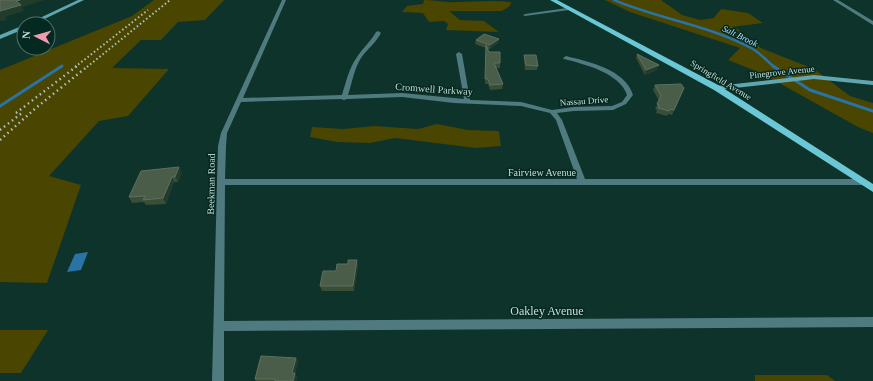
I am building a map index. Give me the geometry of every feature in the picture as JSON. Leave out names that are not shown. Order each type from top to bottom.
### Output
[{"type":"main road","name":"Springfield Avenue","points":[[553,0],[567,9],[716,88],[873,189]]},
{"type":"street","points":[[47,16],[82,0]]},
{"type":"street","name":"Beekman Road","points":[[218,381],[221,182],[224,133],[284,0]]},
{"type":"street","points":[[836,0],[873,24]]},
{"type":"street","points":[[525,15],[567,9]]},
{"type":"street","points":[[0,36],[16,30]]},
{"type":"street","points":[[344,98],[358,60],[362,53],[376,39],[378,33]]},
{"type":"street","points":[[459,54],[467,102]]},
{"type":"street","name":"Nassau Drive","points":[[552,112],[574,109],[613,108],[624,103],[630,95],[628,87],[618,78],[584,62],[566,58]]},
{"type":"street","name":"Pinegrove Avenue","points":[[716,88],[814,77],[873,83]]},
{"type":"street","name":"Cromwell Parkway","points":[[238,100],[344,98],[402,95],[467,102],[521,104],[552,112]]},
{"type":"street","points":[[552,112],[559,120],[564,131],[582,182]]},
{"type":"street","name":"Fairview Avenue","points":[[221,182],[863,182]]},
{"type":"street","name":"Oakley Avenue","points":[[220,326],[873,322]]},
{"type":"shaded area","points":[[154,0],[224,0],[205,20],[178,22],[161,40],[141,40],[112,68],[169,69],[128,116],[99,121],[49,176],[81,185],[47,283],[0,282],[0,70],[34,56],[56,56],[56,47],[132,16]]},
{"type":"shaded area","points":[[424,0],[451,2],[511,2],[510,6],[502,11],[449,11],[460,20],[484,21],[499,32],[446,30],[448,24],[444,21],[429,22],[423,13],[402,12],[407,6],[423,4]]},
{"type":"shaded area","points":[[605,0],[661,0],[682,15],[700,20],[714,18],[721,9],[748,13],[763,23],[732,27],[739,30],[761,48],[814,69],[850,96],[873,103],[873,133],[858,127],[763,74],[728,60],[740,48],[630,12]]},
{"type":"shaded area","points":[[437,124],[468,130],[499,131],[501,146],[476,148],[395,138],[370,143],[337,142],[310,137],[312,127],[343,129],[374,126],[418,129]]},
{"type":"shaded area","points":[[0,330],[48,330],[21,373],[0,373]]},
{"type":"shaded area","points":[[755,375],[827,375],[835,381],[755,381]]},
{"type":"water","points":[[88,252],[81,270],[67,272],[75,254]]},
{"type":"building","points":[[0,0],[20,0],[16,1],[21,5],[0,11]]},
{"type":"building","points":[[484,34],[499,39],[490,45],[476,40]]},
{"type":"building","points":[[486,45],[489,52],[500,52],[500,63],[494,63],[503,84],[490,85],[488,79],[485,79]]},
{"type":"building","points":[[637,54],[659,65],[646,70]]},
{"type":"building","points":[[524,55],[536,55],[538,66],[526,65]]},
{"type":"building","points":[[681,84],[684,88],[674,110],[670,109],[669,111],[658,108],[659,105],[657,104],[661,96],[655,85]]},
{"type":"building","points":[[179,167],[175,177],[172,177],[163,198],[143,200],[145,196],[129,197],[141,171]]},
{"type":"building","points":[[348,260],[357,260],[353,286],[320,286],[323,271],[336,271],[337,264],[348,264]]},
{"type":"building","points":[[261,356],[296,358],[292,373],[295,373],[293,381],[255,379]]},
{"type":"waterway","name":"Salt Brook","points":[[614,0],[631,7],[702,28],[736,41],[756,51],[774,67]]},
{"type":"waterway","points":[[0,106],[62,66]]},
{"type":"waterway","name":"Salt Brook","points":[[773,66],[810,90],[873,111]]},
{"type":"railway","points":[[87,67],[170,0]]},
{"type":"railway","points":[[75,67],[148,10]]},
{"type":"railway","points":[[16,113],[77,66]]},
{"type":"railway","points":[[0,140],[37,107],[88,66]]},
{"type":"railway","points":[[0,130],[22,113]]}]
